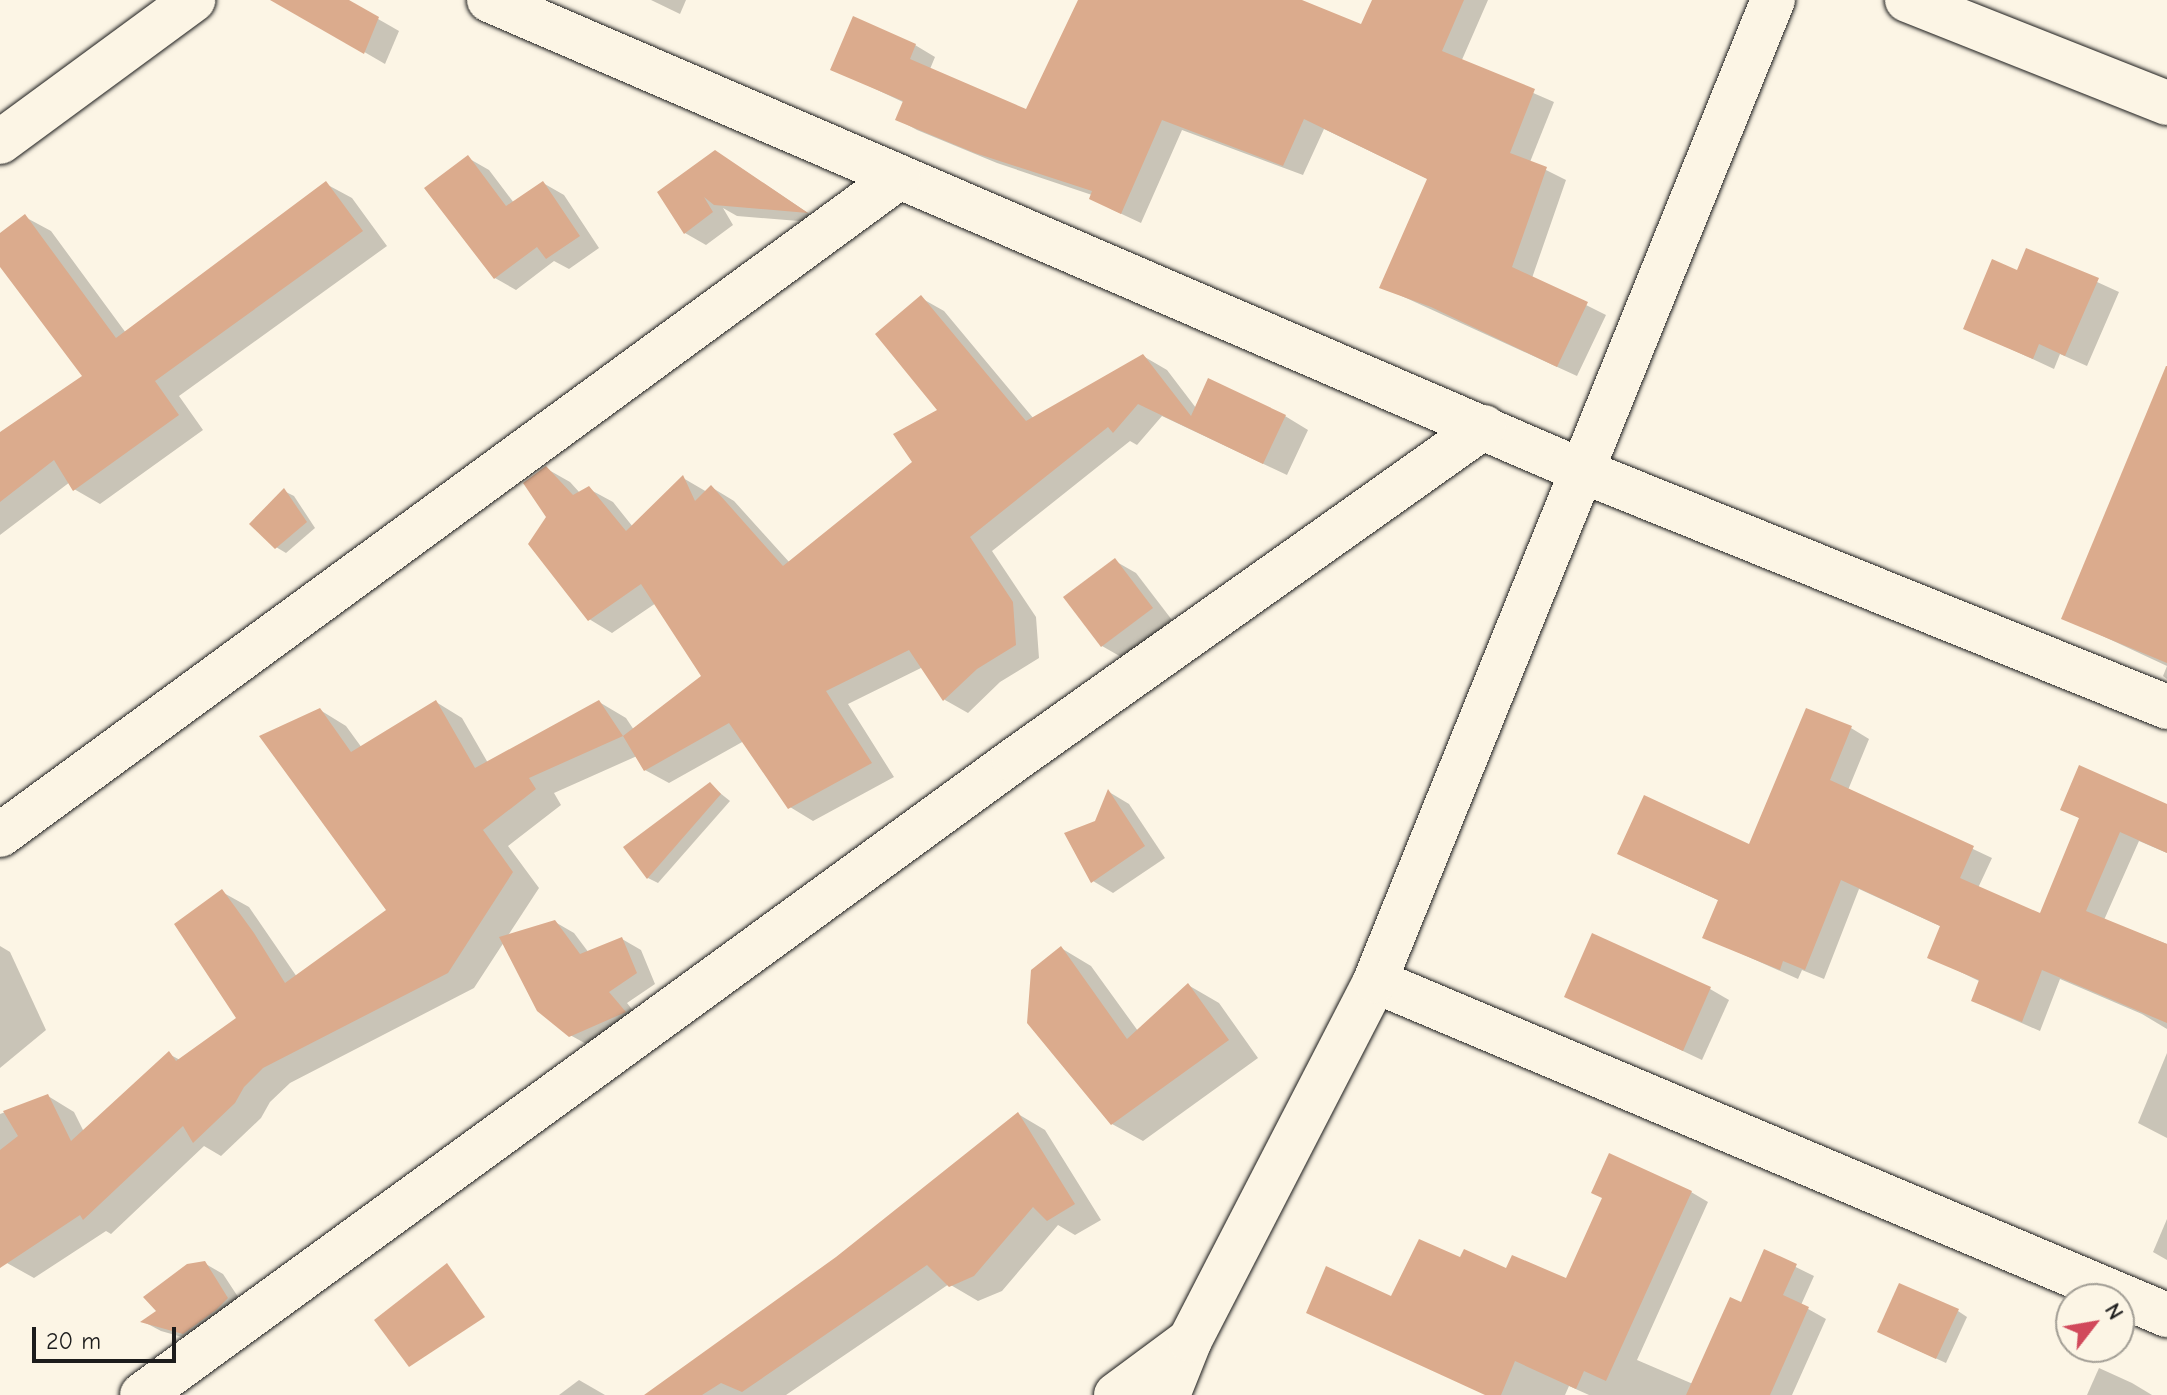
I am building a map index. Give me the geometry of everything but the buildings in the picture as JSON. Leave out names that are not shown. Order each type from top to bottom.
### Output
[{"type":"street","points":[[0,142],[193,0]]},
{"type":"street","points":[[489,0],[1582,471],[2167,707]]},
{"type":"street","points":[[1168,1395],[1190,1340],[1375,981],[1773,0]]},
{"type":"street","points":[[1907,0],[2167,103]]},
{"type":"street","points":[[0,835],[898,178]]},
{"type":"street","points":[[142,1395],[810,913],[1014,760],[1484,427]]},
{"type":"street","points":[[1375,981],[2167,1315]]},
{"type":"street","points":[[1116,1395],[1190,1340]]}]
